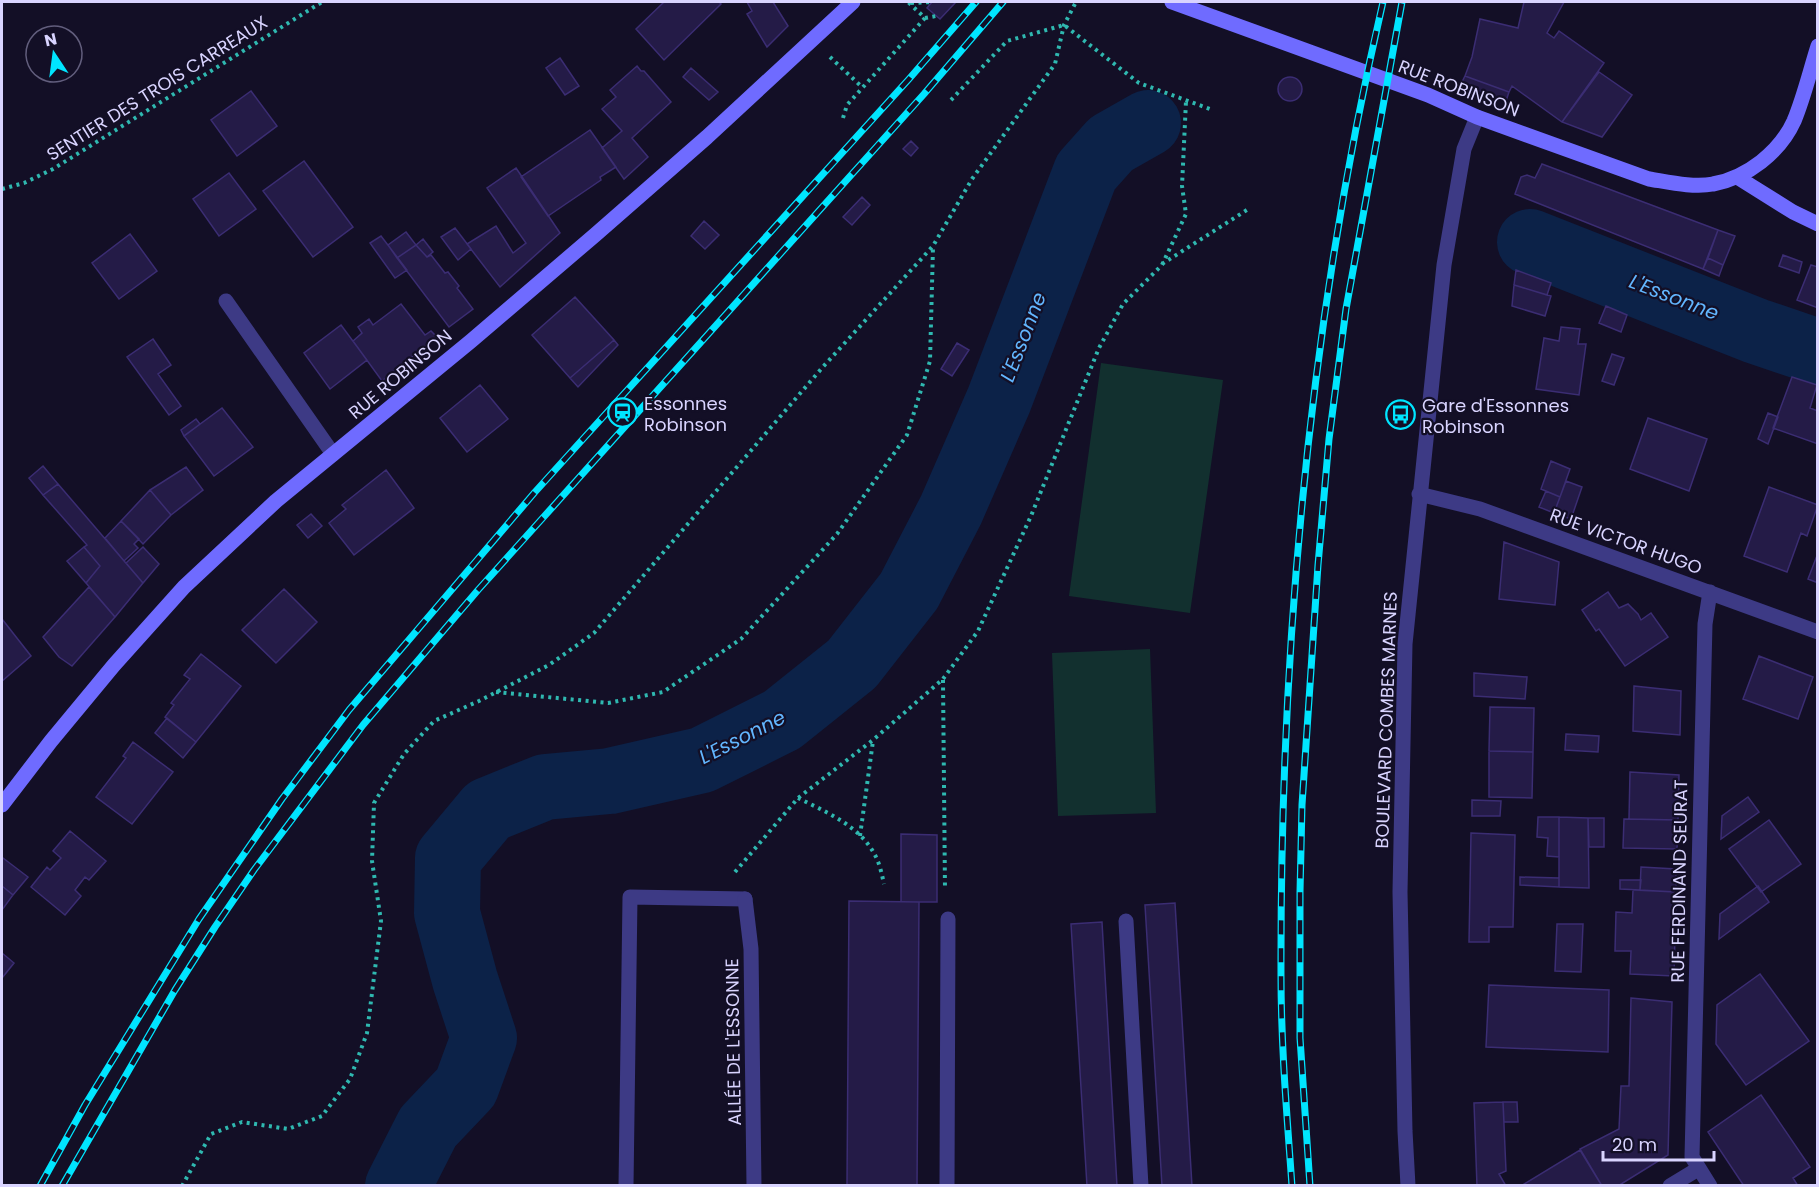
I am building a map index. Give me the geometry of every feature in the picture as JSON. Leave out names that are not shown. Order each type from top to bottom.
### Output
[{"type":"street","name":"RUE ROBINSON","points":[[2,805],[51,741],[184,587],[276,501],[595,236],[707,137],[853,2]]},
{"type":"street","name":"RUE ROBINSON","points":[[1172,2],[1428,95],[1477,117],[1649,179],[1678,183],[1712,184],[1737,177],[1757,165],[1776,147],[1793,123],[1817,47]]},
{"type":"street","name":"BOULEVARD COMBES MARNES","points":[[1408,1185],[1400,870],[1405,644],[1443,265],[1464,149],[1477,117]]},
{"type":"street","points":[[1737,177],[1793,212],[1818,224]]},
{"type":"street","points":[[226,301],[333,454]]},
{"type":"street","name":"RUE VICTOR HUGO","points":[[1419,494],[1480,509],[1818,632]]},
{"type":"street","name":"RUE FERDINAND SEURAT","points":[[1698,1169],[1692,1157],[1705,624],[1710,592]]},
{"type":"street","points":[[626,1185],[630,897],[714,898]]},
{"type":"street","name":"ALLÉE DE L'ESSONNE","points":[[714,898],[745,899],[751,949],[754,1185]]},
{"type":"street","points":[[947,1185],[948,919]]},
{"type":"street","points":[[1126,921],[1141,1185]]},
{"type":"street","points":[[1670,1185],[1698,1169],[1710,1185]]},
{"type":"path","name":"SENTIER DES TROIS CARREAUX","points":[[2,189],[24,183],[53,168],[322,2]]},
{"type":"path","points":[[909,2],[932,2]]},
{"type":"path","points":[[909,2],[926,18]]},
{"type":"path","points":[[182,1185],[212,1134],[242,1122],[288,1129],[322,1116],[350,1080],[367,1033],[381,921],[372,861],[374,803],[404,754],[434,721],[549,665],[594,633],[822,368],[933,246],[972,180],[1055,64],[1064,25],[1076,2]]},
{"type":"path","points":[[843,118],[847,105],[862,87],[926,18],[936,16]]},
{"type":"path","points":[[951,100],[1007,41],[1064,25]]},
{"type":"path","points":[[1064,25],[1139,84],[1210,110]]},
{"type":"path","points":[[812,39],[862,87]]},
{"type":"path","points":[[1162,265],[1186,214],[1182,186],[1186,101]]},
{"type":"path","points":[[714,898],[798,798],[873,741],[944,679],[978,631],[1030,516],[1099,348],[1123,304],[1162,265],[1250,208]]},
{"type":"path","points":[[496,692],[608,703],[663,692],[741,639],[837,534],[907,435],[930,361],[933,246]]},
{"type":"path","points":[[944,679],[945,890]]},
{"type":"path","points":[[860,836],[873,741]]},
{"type":"path","points":[[798,798],[839,819],[860,836],[876,856],[884,884]]},
{"type":"green space","points":[[1101,363],[1223,380],[1190,613],[1069,596]]},
{"type":"green space","points":[[1150,649],[1156,813],[1058,816],[1052,653]]},
{"type":"building","points":[[664,2],[719,2],[721,4],[664,60],[636,29]]},
{"type":"building","points":[[747,2],[773,2],[788,26],[767,47],[747,14],[752,11]]},
{"type":"building","points":[[932,2],[956,2],[940,19],[927,8]]},
{"type":"building","points":[[1524,2],[1564,2],[1547,33],[1554,38],[1559,31],[1604,63],[1562,122],[1512,86],[1509,92],[1465,76],[1472,57],[1480,19],[1518,28]]},
{"type":"building","points":[[560,58],[579,86],[565,95],[546,68]]},
{"type":"building","points":[[637,66],[671,102],[632,138],[648,157],[624,179],[602,148],[622,131],[602,109],[616,97],[610,90]]},
{"type":"building","points":[[691,68],[718,92],[709,100],[683,77]]},
{"type":"building","points":[[1599,72],[1632,95],[1602,137],[1562,122]]},
{"type":"building","points":[[1465,76],[1509,92],[1506,101],[1461,84]]},
{"type":"building","points":[[1290,77],[1298,81],[1302,89],[1298,97],[1290,101],[1282,97],[1278,89],[1282,81]]},
{"type":"building","points":[[251,91],[277,126],[237,156],[211,120]]},
{"type":"building","points":[[590,130],[616,167],[548,216],[521,177]]},
{"type":"building","points":[[911,141],[918,148],[911,156],[903,149]]},
{"type":"building","points":[[304,161],[353,227],[313,257],[263,191]]},
{"type":"building","points":[[1542,164],[1718,230],[1703,269],[1515,194],[1521,177],[1527,175],[1535,178]]},
{"type":"building","points":[[516,168],[560,233],[500,287],[467,244],[496,226],[513,253],[526,243],[487,188]]},
{"type":"building","points":[[229,173],[256,209],[219,236],[193,199]]},
{"type":"building","points":[[862,197],[870,205],[852,225],[843,217]]},
{"type":"building","points":[[704,221],[719,235],[705,249],[691,236]]},
{"type":"building","points":[[455,228],[471,249],[458,260],[441,237]]},
{"type":"building","points":[[1718,230],[1735,236],[1723,265],[1708,258]]},
{"type":"building","points":[[406,232],[416,245],[397,258],[388,245]]},
{"type":"building","points":[[130,234],[157,271],[119,299],[92,263]]},
{"type":"building","points":[[381,236],[407,270],[395,278],[370,243]]},
{"type":"building","points":[[423,239],[433,252],[427,257],[416,245]]},
{"type":"building","points":[[416,245],[427,257],[431,255],[445,273],[448,272],[473,309],[449,327],[397,258]]},
{"type":"building","points":[[1783,255],[1802,262],[1799,273],[1779,266]]},
{"type":"building","points":[[1708,258],[1723,265],[1719,276],[1703,269]]},
{"type":"building","points":[[1811,265],[1818,267],[1818,308],[1797,300]]},
{"type":"building","points":[[1516,270],[1551,283],[1547,295],[1514,285]]},
{"type":"building","points":[[1514,285],[1551,296],[1545,316],[1512,306]]},
{"type":"building","points":[[575,297],[614,340],[570,378],[532,335]]},
{"type":"building","points":[[401,304],[425,335],[431,331],[437,337],[382,381],[353,341],[362,333],[358,327],[369,319],[373,325]]},
{"type":"building","points":[[1606,306],[1627,315],[1621,332],[1599,323]]},
{"type":"building","points":[[341,325],[367,360],[330,389],[304,353]]},
{"type":"building","points":[[1561,327],[1580,329],[1578,344],[1586,344],[1579,395],[1536,389],[1544,338],[1559,341]]},
{"type":"building","points":[[153,339],[171,365],[158,374],[181,406],[169,415],[127,357]]},
{"type":"building","points":[[614,340],[618,345],[578,387],[570,378]]},
{"type":"building","points":[[957,343],[969,350],[952,376],[941,369]]},
{"type":"building","points":[[1612,354],[1624,358],[1614,385],[1602,381]]},
{"type":"building","points":[[1792,377],[1817,385],[1810,408],[1818,411],[1818,444],[1773,428]]},
{"type":"building","points":[[480,385],[508,419],[467,452],[440,418]]},
{"type":"building","points":[[222,408],[253,447],[214,476],[184,436]]},
{"type":"building","points":[[1768,413],[1778,417],[1768,444],[1758,439]]},
{"type":"building","points":[[1648,418],[1707,439],[1689,491],[1630,469]]},
{"type":"building","points":[[196,419],[200,424],[184,436],[181,430]]},
{"type":"building","points":[[1551,461],[1570,469],[1560,497],[1541,489]]},
{"type":"building","points":[[43,466],[58,484],[43,495],[29,478]]},
{"type":"building","points":[[186,467],[203,490],[171,515],[150,490]]},
{"type":"building","points":[[386,470],[414,508],[354,555],[329,523],[346,509],[342,505]]},
{"type":"building","points":[[1566,481],[1582,487],[1571,519],[1554,513]]},
{"type":"building","points":[[58,484],[143,583],[115,617],[86,583],[100,566],[84,547],[87,545],[43,495]]},
{"type":"building","points":[[1769,487],[1818,505],[1807,536],[1801,533],[1787,572],[1744,556]]},
{"type":"building","points":[[150,490],[171,515],[143,544],[121,521]]},
{"type":"building","points":[[1546,491],[1560,497],[1554,513],[1539,507]]},
{"type":"building","points":[[311,514],[322,526],[308,538],[297,525]]},
{"type":"building","points":[[121,521],[139,539],[134,544],[138,548],[124,561],[105,538]]},
{"type":"building","points":[[1504,542],[1559,562],[1555,605],[1499,599]]},
{"type":"building","points":[[84,547],[100,566],[86,583],[67,561]]},
{"type":"building","points":[[143,547],[159,564],[143,583],[126,563]]},
{"type":"building","points":[[1818,553],[1818,583],[1808,579]]},
{"type":"building","points":[[89,587],[115,617],[72,666],[59,657],[43,637]]},
{"type":"building","points":[[284,589],[317,622],[276,663],[242,630]]},
{"type":"building","points":[[1608,592],[1619,608],[1628,604],[1641,620],[1651,613],[1668,637],[1625,666],[1599,629],[1596,631],[1582,610]]},
{"type":"building","points":[[2,619],[31,656],[2,681]]},
{"type":"building","points":[[201,654],[241,686],[196,742],[165,717],[174,705],[171,703],[190,679],[184,675]]},
{"type":"building","points":[[1759,656],[1813,677],[1798,719],[1743,699]]},
{"type":"building","points":[[1474,673],[1527,677],[1525,699],[1474,696]]},
{"type":"building","points":[[1634,686],[1681,691],[1680,735],[1633,731]]},
{"type":"building","points":[[1490,707],[1534,708],[1533,752],[1489,751]]},
{"type":"building","points":[[167,718],[196,742],[183,758],[155,733]]},
{"type":"building","points":[[1566,734],[1599,736],[1598,752],[1565,750]]},
{"type":"building","points":[[133,742],[173,772],[132,824],[96,797],[126,758],[123,756]]},
{"type":"building","points":[[1489,751],[1533,752],[1532,798],[1489,797]]},
{"type":"building","points":[[1630,772],[1679,775],[1678,820],[1629,819]]},
{"type":"building","points":[[1748,797],[1759,812],[1721,839],[1722,816]]},
{"type":"building","points":[[1472,800],[1501,801],[1500,816],[1472,816]]},
{"type":"building","points":[[1538,817],[1559,817],[1559,857],[1547,856],[1548,838],[1537,837]]},
{"type":"building","points":[[1559,817],[1588,818],[1589,888],[1559,887]]},
{"type":"building","points":[[1588,818],[1604,818],[1604,847],[1589,847]]},
{"type":"building","points":[[1624,819],[1678,820],[1677,849],[1623,848]]},
{"type":"building","points":[[1769,820],[1801,864],[1761,892],[1729,849]]},
{"type":"building","points":[[70,831],[106,861],[89,880],[85,877],[75,890],[81,896],[65,915],[31,887],[47,867],[50,870],[61,858],[53,851]]},
{"type":"building","points":[[1471,833],[1515,835],[1513,927],[1489,927],[1489,942],[1469,942]]},
{"type":"building","points":[[901,834],[937,835],[937,902],[901,902]]},
{"type":"building","points":[[3,858],[28,877],[13,895],[2,886]]},
{"type":"building","points":[[1641,867],[1676,869],[1676,892],[1640,890]]},
{"type":"building","points":[[1520,877],[1559,878],[1559,887],[1520,885]]},
{"type":"building","points":[[1620,880],[1641,880],[1640,890],[1620,889]]},
{"type":"building","points":[[2,886],[13,895],[2,910]]},
{"type":"building","points":[[1758,886],[1769,902],[1719,939],[1720,914]]},
{"type":"building","points":[[1633,890],[1676,892],[1674,976],[1630,974],[1631,951],[1615,951],[1616,912],[1632,913]]},
{"type":"building","points":[[849,901],[919,902],[917,1186],[847,1186]]},
{"type":"building","points":[[1175,903],[1192,1186],[1162,1186],[1145,905]]},
{"type":"building","points":[[1102,922],[1117,1186],[1087,1186],[1071,924]]},
{"type":"building","points":[[1557,924],[1583,924],[1581,972],[1555,971]]},
{"type":"building","points":[[2,953],[14,963],[2,978]]},
{"type":"building","points":[[1760,974],[1809,1041],[1746,1085],[1716,1044],[1717,1005]]},
{"type":"building","points":[[1489,985],[1609,990],[1608,1052],[1486,1047]]},
{"type":"building","points":[[1631,998],[1672,1002],[1668,1155],[1618,1186],[1602,1186],[1580,1149],[1619,1129],[1621,1086],[1629,1086]]},
{"type":"building","points":[[1761,1095],[1810,1167],[1793,1178],[1798,1186],[1744,1186],[1708,1132]]},
{"type":"building","points":[[1503,1102],[1517,1102],[1518,1122],[1504,1122]]},
{"type":"building","points":[[1503,1102],[1506,1171],[1499,1174],[1506,1186],[1477,1186],[1474,1103]]},
{"type":"building","points":[[1580,1150],[1602,1186],[1521,1186]]},
{"type":"waterway","name":"L'Essonne","points":[[398,1186],[428,1127],[466,1087],[484,1038],[447,913],[448,858],[488,810],[545,787],[610,781],[702,760],[782,720],[852,664],[909,591],[951,510],[999,400],[1086,172],[1111,144],[1148,123]]},
{"type":"waterway","name":"L'Essonne","points":[[1530,242],[1756,331],[1818,352]]},
{"type":"railway","points":[[40,1186],[85,1105],[199,919],[282,799],[349,710],[535,492],[976,2]]},
{"type":"railway","points":[[62,1186],[175,990],[215,927],[254,870],[363,725],[478,590],[924,94],[1003,2]]},
{"type":"railway","points":[[1292,1186],[1283,1055],[1281,976],[1286,731],[1293,608],[1318,364],[1357,122],[1383,2]]},
{"type":"railway","points":[[1310,1186],[1300,1038],[1300,892],[1302,805],[1318,565],[1329,439],[1346,309],[1402,2]]},
{"type":"place","name":"Essonnes Robinson","points":[[623,413]]},
{"type":"place","name":"Gare d'Essonnes Robinson","points":[[1401,415]]}]
